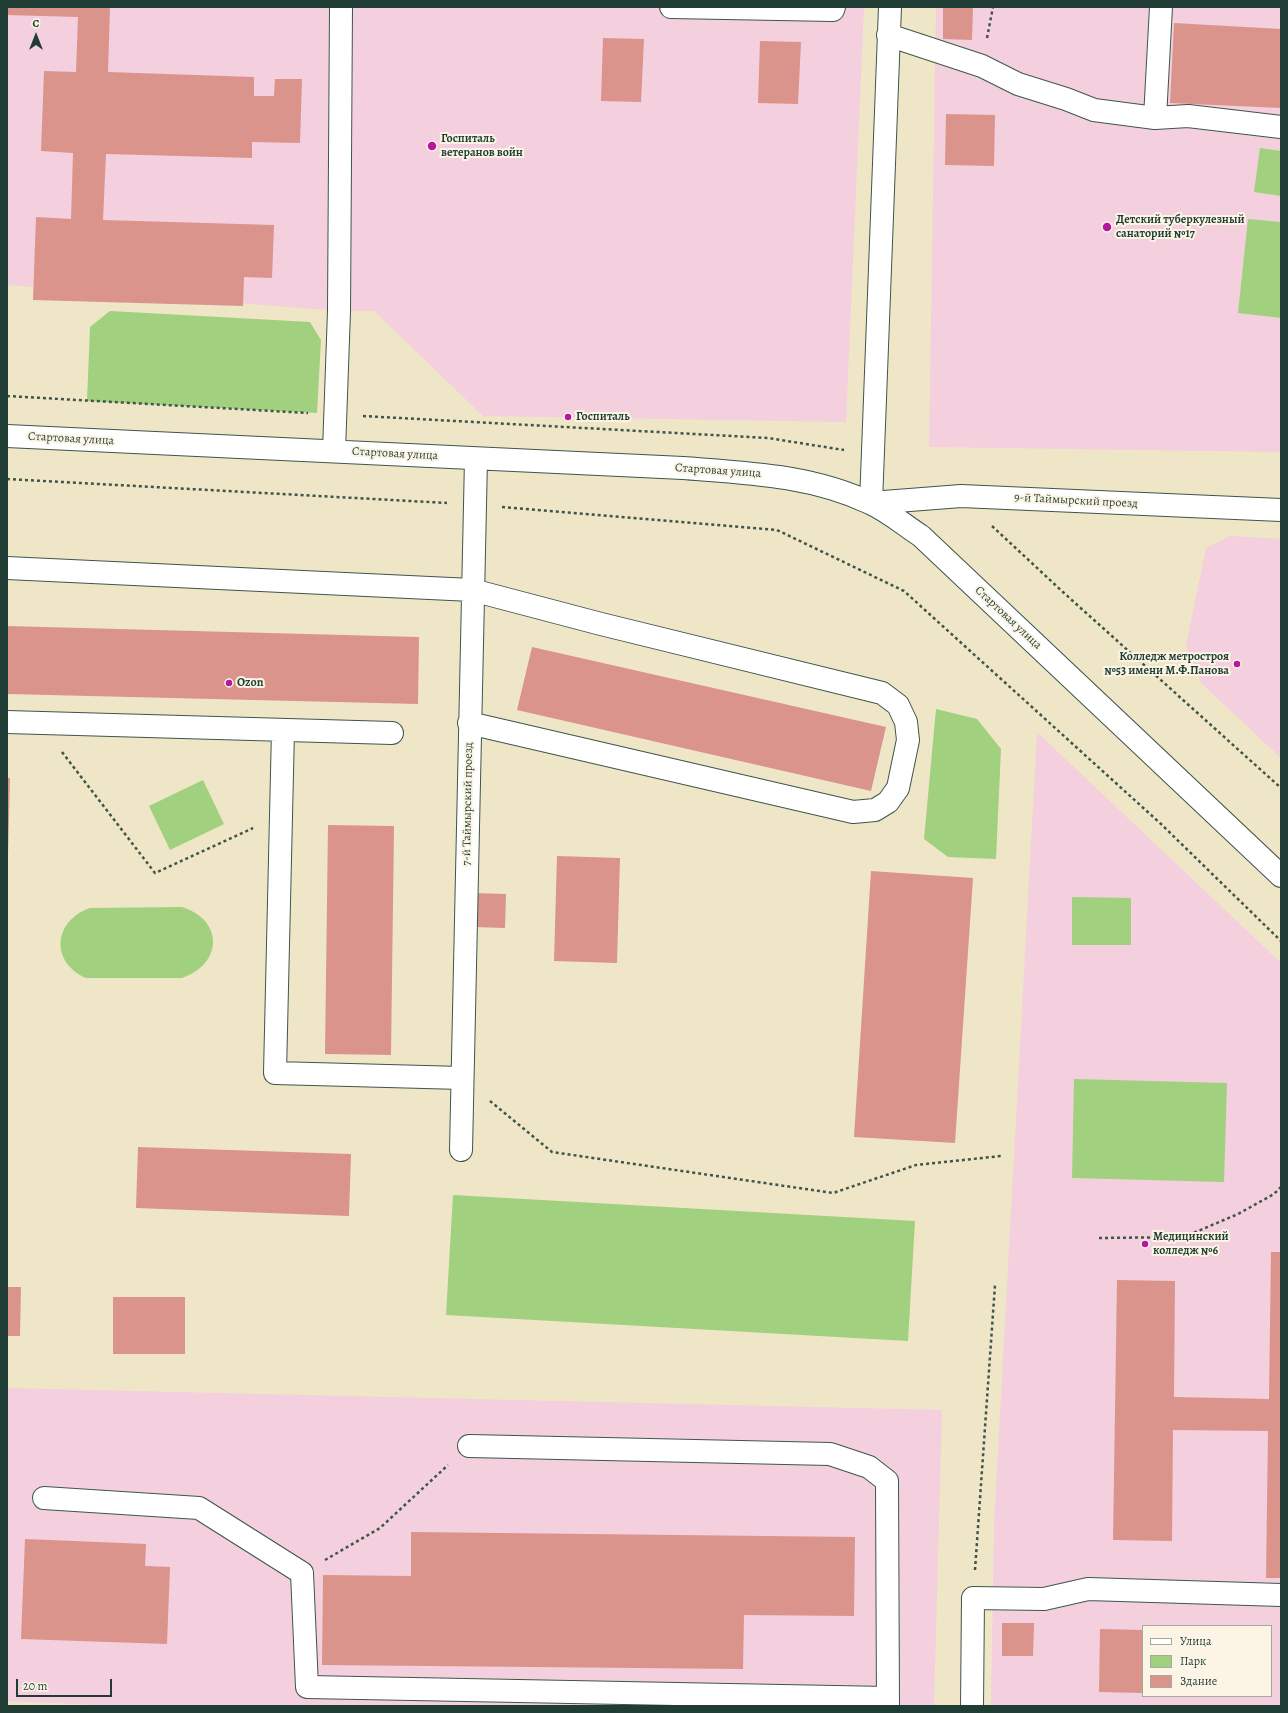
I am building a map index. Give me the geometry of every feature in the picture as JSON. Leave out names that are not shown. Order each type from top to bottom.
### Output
[{"type":"street","points":[[334,451],[340,311],[342,7]]},
{"type":"street","points":[[671,7],[833,10],[834,7]]},
{"type":"street","points":[[871,503],[890,7]]},
{"type":"street","points":[[1155,118],[1161,7]]},
{"type":"street","points":[[888,35],[982,66],[1018,84],[1066,99],[1094,110],[1155,118],[1188,116],[1281,127]]},
{"type":"street","name":"Стартовая улица","points":[[7,436],[683,468],[776,475],[829,486],[871,503],[921,536],[1281,876]]},
{"type":"street","name":"7-й Таймырский проезд","points":[[461,1150],[469,723],[476,459]]},
{"type":"street","name":"9-й Таймырский проезд","points":[[871,503],[961,496],[1281,510]]},
{"type":"street","points":[[7,568],[472,590],[601,624],[882,693],[898,705],[906,722],[908,740],[898,788],[888,802],[875,810],[853,812],[469,723]]},
{"type":"street","points":[[7,722],[392,733]]},
{"type":"street","points":[[283,730],[276,1073],[462,1078]]},
{"type":"street","points":[[44,1498],[199,1508],[302,1573],[307,1687],[887,1702],[887,1481],[869,1467],[830,1454],[469,1446]]},
{"type":"street","points":[[972,1706],[973,1598],[1044,1599],[1088,1589],[1281,1595]]},
{"type":"path","points":[[7,479],[475,504],[777,530],[904,591],[1155,818],[1281,940]]},
{"type":"path","points":[[40,723],[155,873],[281,815]]},
{"type":"path","points":[[462,1078],[552,1152],[825,1192],[832,1193],[916,1165],[1001,1156]]},
{"type":"path","points":[[1099,1238],[1184,1237],[1238,1214],[1274,1194],[1281,1187]]},
{"type":"path","points":[[973,1598],[995,1285]]},
{"type":"path","points":[[302,1573],[380,1528],[469,1446]]},
{"type":"shaded area","name":"Госпиталь ветеранов войн","points":[[7,7],[864,7],[846,422],[483,416],[374,311],[339,311],[7,285]]},
{"type":"shaded area","name":"Детский туберкулезный санаторий №17","points":[[936,7],[1281,7],[1281,452],[929,447]]},
{"type":"shaded area","name":"Колледж метростроя №53 имени М.Ф.Панова","points":[[1230,536],[1281,539],[1281,758],[1201,683],[1186,645],[1206,548]]},
{"type":"shaded area","name":"Медицинский колледж №6","points":[[1037,732],[1281,963],[1281,1706],[991,1706],[994,1524]]},
{"type":"shaded area","points":[[7,1388],[942,1410],[934,1706],[122,1706],[7,1701]]},
{"type":"green space","points":[[1260,148],[1281,151],[1281,196],[1254,192]]},
{"type":"green space","points":[[1248,219],[1281,222],[1281,318],[1238,313]]},
{"type":"green space","points":[[110,311],[310,322],[321,340],[317,413],[87,401],[90,327]]},
{"type":"green space","points":[[936,709],[977,719],[1001,749],[996,859],[948,857],[924,839]]},
{"type":"green space","points":[[203,780],[224,824],[170,850],[149,806]]},
{"type":"green space","points":[[1072,897],[1131,898],[1131,945],[1072,945]]},
{"type":"green space","points":[[182,907],[196,913],[205,922],[211,931],[213,942],[211,953],[205,963],[195,971],[182,978],[86,978],[74,971],[66,962],[62,952],[61,942],[63,932],[69,922],[78,914],[90,908]]},
{"type":"green space","points":[[1074,1079],[1227,1083],[1224,1182],[1072,1178]]},
{"type":"green space","points":[[453,1195],[915,1221],[908,1341],[446,1315]]},
{"type":"building","points":[[7,7],[110,7],[108,72],[254,77],[254,96],[274,96],[275,79],[302,79],[300,143],[252,142],[252,158],[106,154],[103,220],[274,225],[272,278],[244,277],[243,306],[33,300],[36,217],[71,219],[73,153],[41,151],[44,71],[76,72],[78,17],[7,15]]},
{"type":"building","points":[[943,7],[973,7],[972,40],[943,39]]},
{"type":"building","points":[[1174,23],[1281,29],[1281,108],[1170,103]]},
{"type":"building","points":[[603,38],[644,39],[641,102],[601,101]]},
{"type":"building","points":[[760,41],[801,42],[798,104],[758,103]]},
{"type":"building","points":[[946,114],[995,115],[994,166],[945,165]]},
{"type":"building","points":[[7,626],[419,637],[418,704],[7,694]]},
{"type":"building","points":[[532,647],[886,727],[871,791],[517,710]]},
{"type":"building","points":[[7,778],[10,778],[8,856],[7,856]]},
{"type":"building","points":[[328,825],[394,826],[391,1055],[325,1054]]},
{"type":"building","points":[[557,856],[620,858],[617,963],[554,961]]},
{"type":"building","points":[[871,871],[973,878],[955,1143],[854,1137]]},
{"type":"building","points":[[474,893],[506,894],[505,928],[473,927]]},
{"type":"building","points":[[138,1147],[351,1154],[349,1216],[136,1208]]},
{"type":"building","points":[[1271,1252],[1281,1252],[1281,1578],[1266,1578],[1268,1431],[1173,1430],[1172,1541],[1113,1540],[1117,1280],[1175,1281],[1174,1397],[1269,1399]]},
{"type":"building","points":[[7,1287],[21,1287],[20,1336],[7,1336]]},
{"type":"building","points":[[113,1297],[185,1297],[185,1354],[113,1354]]},
{"type":"building","points":[[411,1532],[855,1537],[854,1616],[744,1615],[743,1669],[322,1665],[323,1575],[411,1576]]},
{"type":"building","points":[[25,1539],[146,1544],[145,1566],[170,1567],[167,1644],[21,1639]]},
{"type":"building","points":[[1002,1623],[1034,1623],[1033,1656],[1002,1656]]},
{"type":"building","points":[[1100,1629],[1142,1630],[1142,1693],[1099,1692]]},
{"type":"place","name":"Госпиталь ветеранов войн","points":[[432,146]]},
{"type":"place","name":"Детский туберкулезный санаторий №17","points":[[1107,227]]},
{"type":"place","name":"Госпиталь","points":[[568,417]]},
{"type":"place","name":"Колледж метростроя №53 имени М.Ф.Панова","points":[[1237,664]]},
{"type":"place","name":"Ozon","points":[[229,683]]},
{"type":"place","name":"Медицинский колледж №6","points":[[1145,1244]]}]
